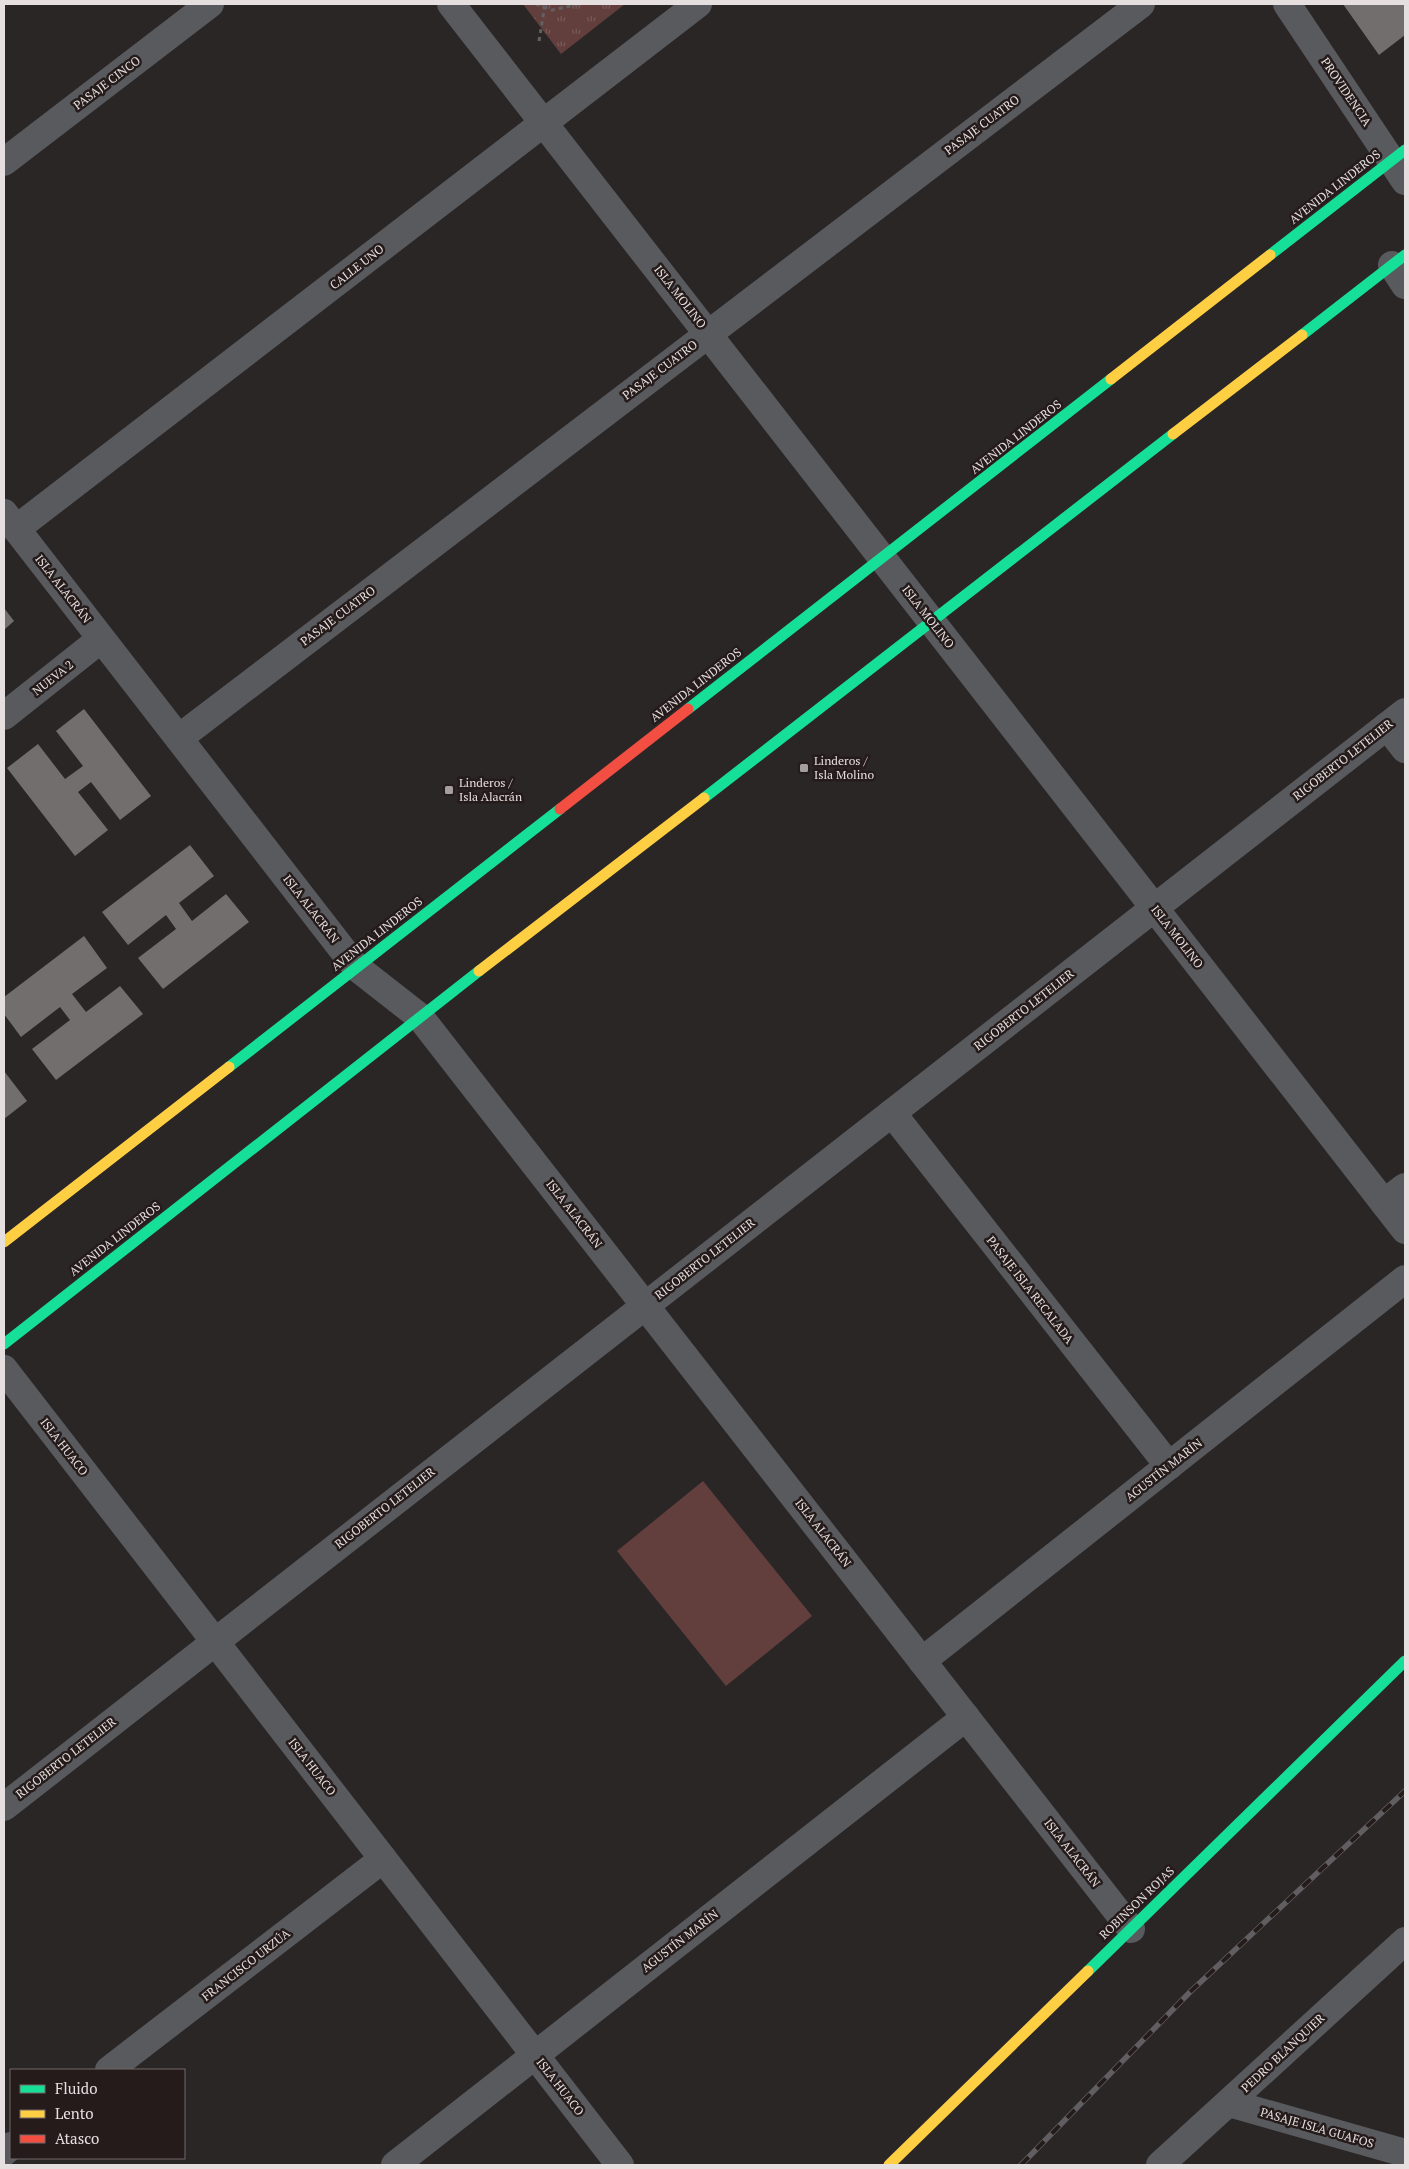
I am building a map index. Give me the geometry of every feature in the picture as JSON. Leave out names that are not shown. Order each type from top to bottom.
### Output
[{"type":"street","name":"PASAJE CINCO","points":[[4,162],[210,4]]},
{"type":"street","name":"ISLA MOLINO","points":[[451,4],[1405,1230]]},
{"type":"street","name":"CALLE UNO","points":[[10,521],[544,123],[698,4]]},
{"type":"street","name":"PASAJE CUATRO","points":[[179,738],[1142,4]]},
{"type":"street","name":"PROVIDENCIA","points":[[1287,4],[1401,164]]},
{"type":"street","name":"AVENIDA LINDEROS","points":[[4,1242],[882,558],[1401,164]]},
{"type":"street","name":"AVENIDA LINDEROS","points":[[4,1344],[420,1017],[932,622],[1401,268]]},
{"type":"street","name":"ISLA ALACRÁN","points":[[10,521],[356,967],[420,1017],[1131,1929]]},
{"type":"street","name":"NUEVA 2","points":[[4,716],[102,639]]},
{"type":"street","name":"RIGOBERTO LETELIER","points":[[4,1807],[1396,719]]},
{"type":"street","points":[[1396,719],[1405,749]]},
{"type":"street","name":"PASAJE ISLA RECALADA","points":[[892,1113],[1169,1466]]},
{"type":"street","points":[[1384,1203],[1405,1187]]},
{"type":"street","name":"AGUSTÍN MARÍN","points":[[922,1661],[1405,1279]]},
{"type":"street","name":"ISLA HUACO","points":[[4,1368],[620,2165]]},
{"type":"street","name":"ROBINSON ROJAS","points":[[889,2165],[1405,1662]]},
{"type":"street","name":"AGUSTÍN MARÍN","points":[[395,2165],[966,1717]]},
{"type":"street","name":"FRANCISCO URZÚA","points":[[110,2069],[383,1859]]},
{"type":"street","name":"PEDRO BLANQUIER","points":[[1160,2165],[1405,1941]]},
{"type":"street","name":"PASAJE ISLA GUAFOS","points":[[1229,2103],[1405,2153]]},
{"type":"path","points":[[536,4],[552,10],[580,4]]},
{"type":"path","points":[[539,41],[545,6]]},
{"type":"green space","points":[[523,4],[625,4],[561,54]]},
{"type":"green space","points":[[703,1481],[812,1616],[726,1686],[617,1551]]},
{"type":"building","points":[[1343,4],[1405,4],[1405,35],[1379,55]]},
{"type":"building","points":[[4,608],[14,621],[4,630]]},
{"type":"building","points":[[84,709],[151,796],[120,820],[91,782],[78,792],[108,830],[75,856],[7,768],[38,744],[65,779],[83,766],[56,731]]},
{"type":"building","points":[[190,845],[214,876],[179,903],[192,921],[226,894],[249,922],[163,989],[138,958],[176,929],[166,915],[128,945],[102,912]]},
{"type":"building","points":[[84,936],[107,968],[72,994],[86,1012],[120,986],[143,1014],[56,1080],[32,1049],[70,1020],[60,1007],[21,1037],[4,1014],[4,997]]},
{"type":"building","points":[[4,1071],[27,1101],[4,1119]]},
{"type":"railway","points":[[1021,2165],[1190,1992],[1405,1791]]},
{"type":"traffic: fast","points":[[1270,255],[1405,150]]},
{"type":"traffic: fast","points":[[1302,335],[1405,255]]},
{"type":"traffic: fast","points":[[688,709],[1111,379]]},
{"type":"traffic: fast","points":[[704,798],[1173,434]]},
{"type":"traffic: fast","points":[[229,1067],[560,809]]},
{"type":"traffic: fast","points":[[4,1344],[479,971]]},
{"type":"traffic: fast","points":[[1088,1971],[1405,1661]]},
{"type":"traffic: slow","points":[[1111,379],[1270,255]]},
{"type":"traffic: slow","points":[[1173,434],[1302,335]]},
{"type":"traffic: slow","points":[[479,971],[704,798]]},
{"type":"traffic: slow","points":[[4,1242],[229,1067]]},
{"type":"traffic: slow","points":[[889,2165],[1088,1971]]},
{"type":"traffic: jam","points":[[560,809],[688,709]]},
{"type":"place","name":"Linderos / Isla Molino","points":[[804,768]]},
{"type":"place","name":"Linderos / Isla Alacrán","points":[[449,790]]}]
